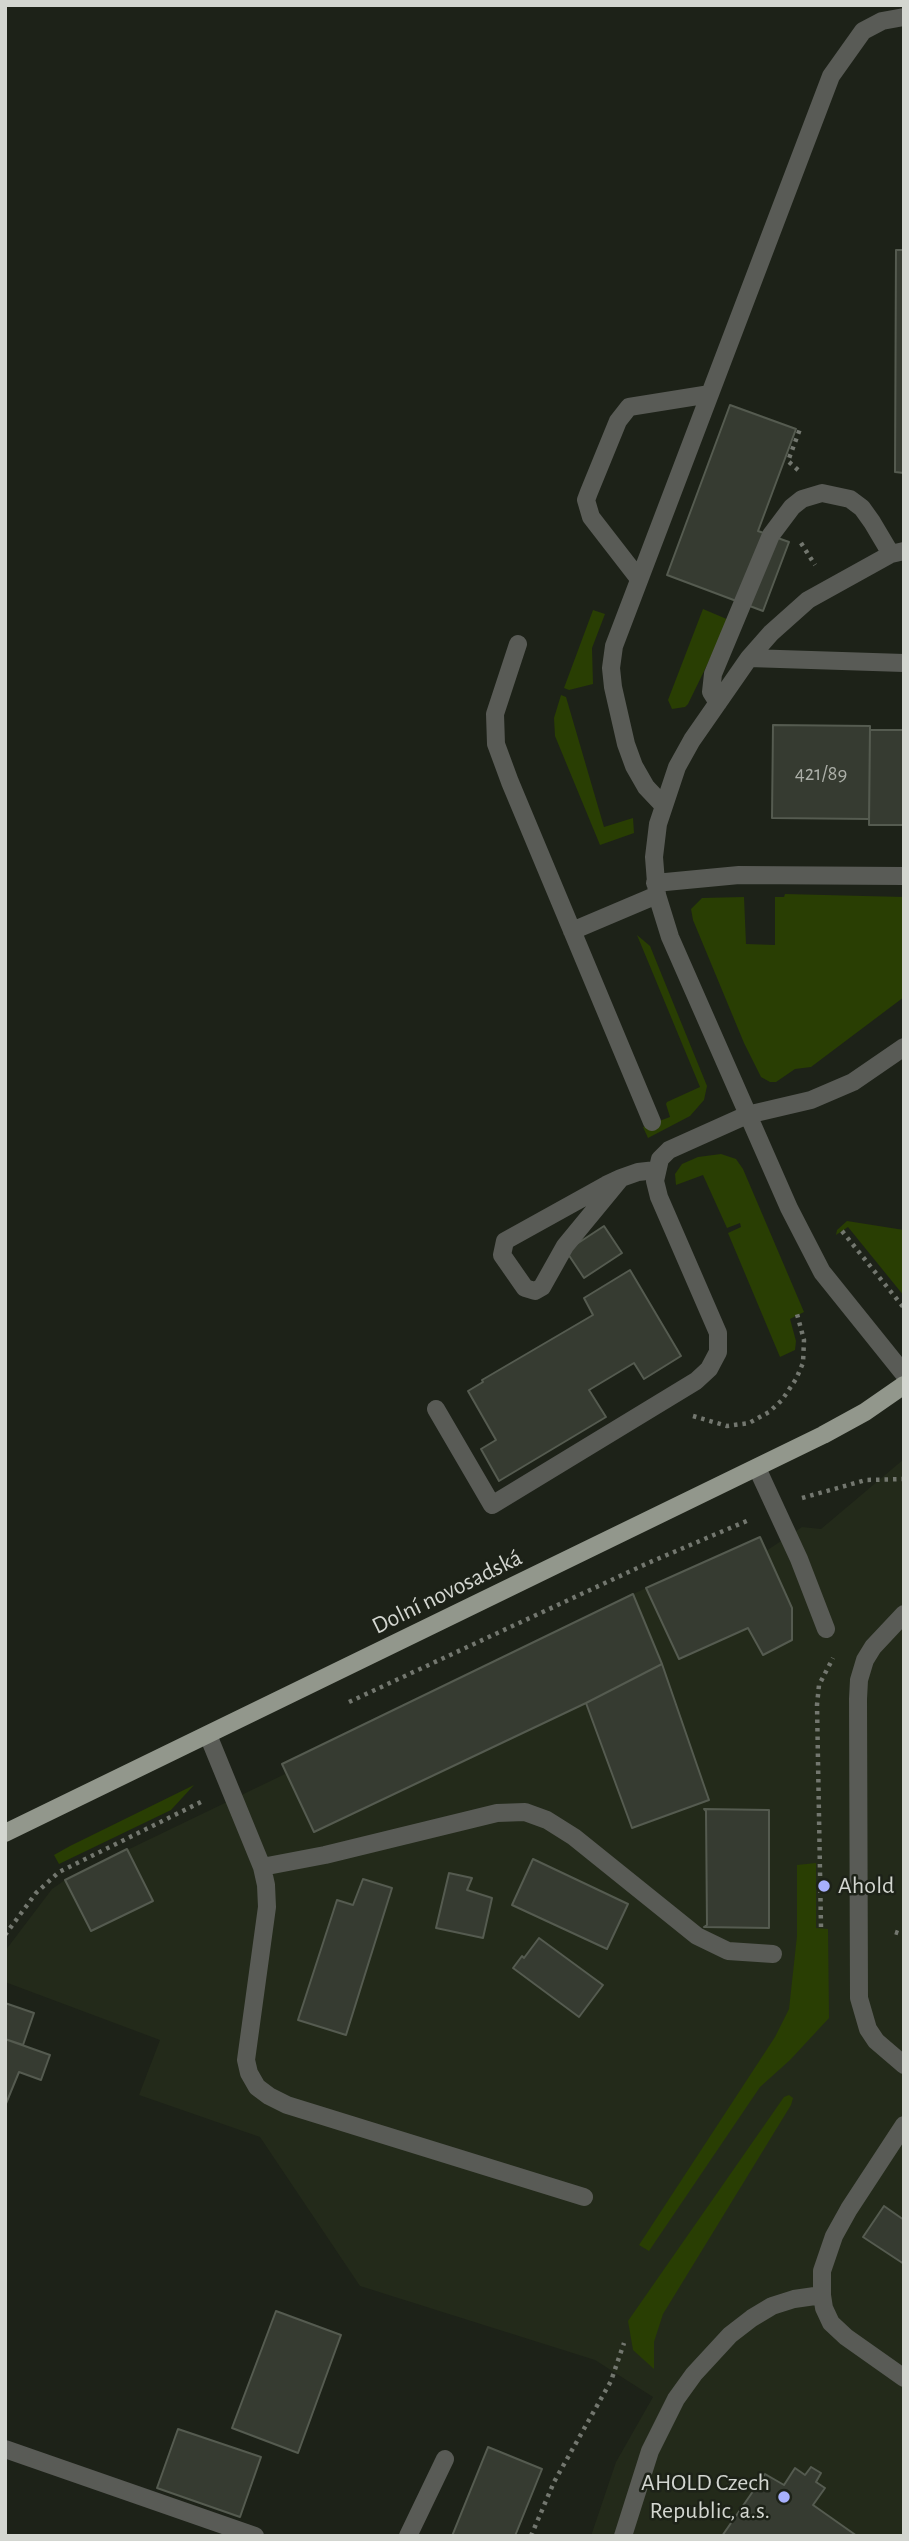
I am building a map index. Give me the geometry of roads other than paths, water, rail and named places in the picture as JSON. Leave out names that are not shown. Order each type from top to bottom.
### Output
[{"type":"main road","name":"Dolní novosadská","points":[[5,1833],[823,1436],[904,1385]]},
{"type":"lane","points":[[663,806],[646,787],[634,766],[617,712],[611,668],[614,646],[831,76],[863,31],[881,21],[904,17]]},
{"type":"lane","points":[[639,579],[591,517],[586,500],[589,492],[618,421],[629,407],[710,394]]},
{"type":"lane","points":[[718,703],[711,692],[713,674],[755,569],[784,515],[802,499],[822,493],[842,496],[862,508],[897,552],[829,586],[789,615],[750,659],[718,703],[677,766],[663,806],[654,842],[656,889],[670,937],[789,1208],[822,1272],[904,1374]]},
{"type":"lane","points":[[518,644],[495,714],[496,744],[652,1122]]},
{"type":"lane","points":[[750,659],[904,663]]},
{"type":"lane","points":[[572,931],[656,889],[739,875],[904,876]]},
{"type":"lane","points":[[436,1409],[492,1505],[696,1381],[709,1369],[718,1352],[718,1333],[659,1197],[655,1181],[660,1159],[670,1150],[747,1115],[811,1100],[853,1083],[904,1048]]},
{"type":"lane","points":[[621,1178],[565,1246],[542,1287],[535,1291],[525,1288],[502,1255],[505,1241],[621,1178],[656,1170]]},
{"type":"lane","points":[[757,1468],[808,1579],[826,1629]]},
{"type":"lane","points":[[904,1614],[873,1647],[865,1660],[859,1680],[858,1699],[859,1998],[868,2029],[876,2041],[904,2065]]},
{"type":"lane","points":[[208,1735],[262,1867],[267,1907],[246,2060],[249,2073],[257,2087],[287,2105],[584,2197]]},
{"type":"lane","points":[[262,1867],[325,1855],[497,1813],[524,1812],[547,1820],[574,1838],[697,1936],[728,1951],[773,1954]]},
{"type":"lane","points":[[904,2125],[849,2209],[834,2236],[822,2270],[822,2295],[831,2323],[846,2337],[904,2378]]},
{"type":"lane","points":[[624,2536],[649,2451],[676,2399],[694,2374],[730,2335],[752,2318],[772,2306],[794,2299],[822,2295]]},
{"type":"lane","points":[[5,2449],[255,2536]]},
{"type":"lane","points":[[408,2536],[445,2459]]},
{"type":"place","name":"Ahold","points":[[824,1886]]},
{"type":"place","name":"AHOLD Czech Republic, a.s.","points":[[784,2497]]}]
